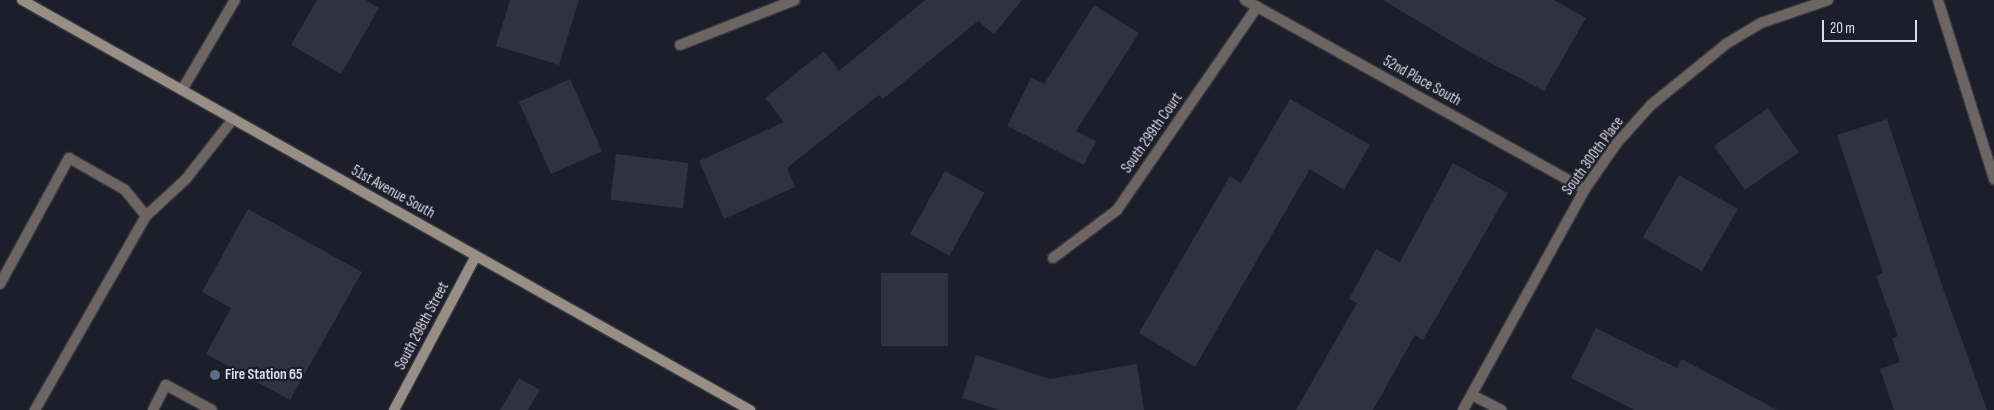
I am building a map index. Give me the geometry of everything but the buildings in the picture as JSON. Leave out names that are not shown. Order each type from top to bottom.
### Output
[{"type":"main road","name":"51st Avenue South","points":[[22,0],[750,410]]},
{"type":"main road","name":"South 298th Street","points":[[394,410],[476,256]]},
{"type":"street","points":[[182,90],[236,0]]},
{"type":"street","points":[[680,45],[795,0]]},
{"type":"street","name":"52nd Place South","points":[[1245,0],[1585,189]]},
{"type":"street","name":"South 300th Place","points":[[1463,410],[1585,189],[1617,144],[1651,105],[1690,70],[1761,23],[1828,0]]},
{"type":"street","points":[[1938,0],[1994,179]]},
{"type":"street","name":"South 299th Court","points":[[1054,258],[1117,210],[1257,7]]},
{"type":"street","points":[[35,410],[146,216],[186,179],[233,119]]},
{"type":"street","points":[[0,284],[69,158],[125,190],[146,216]]},
{"type":"street","points":[[152,410],[166,385],[212,410]]},
{"type":"street","points":[[1472,395],[1501,410]]},
{"type":"place","name":"Fire Station 65","points":[[215,375]]}]
